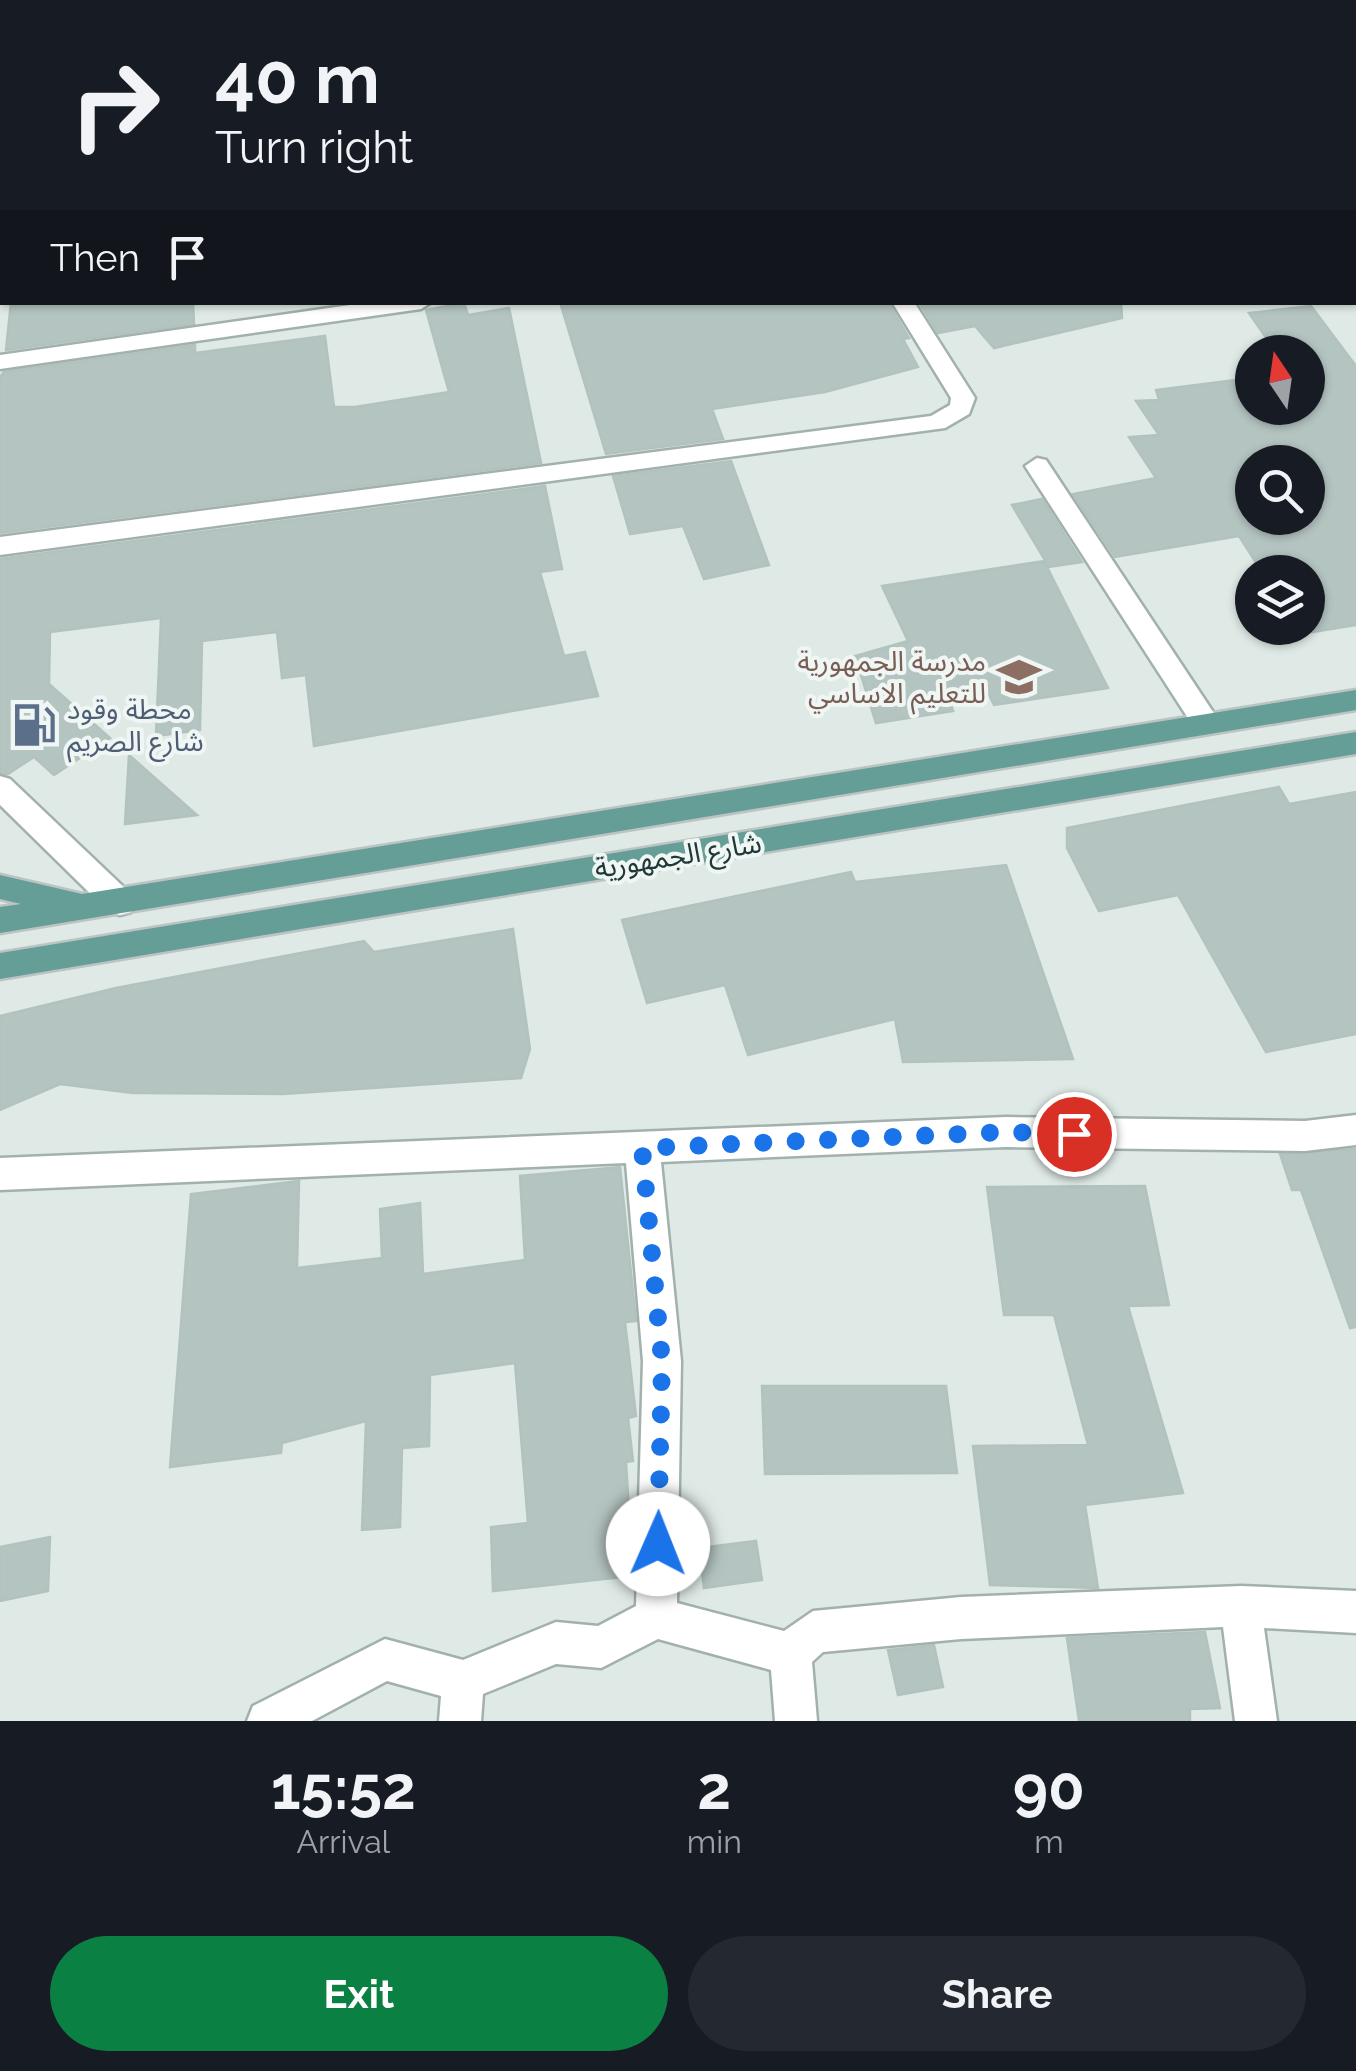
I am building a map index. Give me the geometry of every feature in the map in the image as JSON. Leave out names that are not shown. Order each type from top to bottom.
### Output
[{"type":"main road","name":"شارع الجمهورية","points":[[0,920],[1356,700]]},
{"type":"main road","name":"شارع الجمهورية","points":[[0,966],[1356,743]]},
{"type":"main road","points":[[0,887],[109,905]]},
{"type":"street","points":[[0,362],[400,305]]},
{"type":"street","points":[[0,546],[937,423],[961,408],[963,398],[905,305]]},
{"type":"street","points":[[1036,466],[1207,725]]},
{"type":"street","points":[[0,787],[109,905]]},
{"type":"street","points":[[0,1174],[1006,1132],[1305,1136],[1356,1130]]},
{"type":"street","points":[[642,1148],[662,1361],[656,1618]]},
{"type":"street","points":[[790,1654],[814,1632],[962,1618],[1241,1606],[1356,1612]]},
{"type":"street","points":[[1241,1606],[1256,1721]]},
{"type":"street","points":[[268,1721],[385,1660],[462,1701],[556,1643],[601,1647],[656,1618],[790,1654]]},
{"type":"street","points":[[790,1654],[796,1721]]},
{"type":"building","points":[[11,305],[193,305],[194,324],[6,350]]},
{"type":"building","points":[[465,305],[468,315],[509,308],[541,463],[0,533],[0,377],[4,372],[195,345],[195,353],[325,336],[334,407],[355,407],[449,392],[426,310]]},
{"type":"building","points":[[561,305],[890,305],[909,338],[903,339],[918,367],[825,392],[712,409],[723,439],[606,454]]},
{"type":"building","points":[[921,305],[1121,305],[1122,318],[994,348],[975,326],[938,333]]},
{"type":"building","points":[[1311,306],[1356,366],[1356,625],[1325,630],[1325,555],[1251,555],[1239,536],[1115,557],[1073,494],[1156,478],[1129,437],[1159,435],[1136,401],[1159,400],[1156,390],[1235,380],[1235,425],[1325,425],[1325,335],[1264,335],[1249,313]]},
{"type":"building","points":[[731,461],[769,565],[704,579],[683,526],[630,534],[613,476]]},
{"type":"building","points":[[545,486],[562,569],[540,572],[564,656],[585,652],[598,696],[314,746],[306,675],[282,678],[277,632],[202,641],[200,730],[156,736],[161,618],[50,632],[49,684],[110,738],[54,775],[34,757],[8,774],[0,773],[0,559]]},
{"type":"building","points":[[1042,499],[1082,562],[1049,567],[1012,505]]},
{"type":"building","points":[[1044,561],[1108,688],[994,705],[985,687],[950,701],[953,711],[876,723],[855,656],[908,641],[882,586]]},
{"type":"building","points":[[129,755],[197,815],[125,824]]},
{"type":"building","points":[[1279,787],[1289,804],[1356,792],[1356,1034],[1266,1052],[1178,895],[1099,911],[1067,848],[1067,828]]},
{"type":"building","points":[[1006,865],[1073,1059],[903,1062],[895,1019],[748,1055],[725,985],[647,1003],[622,920],[851,872],[855,882]]},
{"type":"building","points":[[513,929],[530,1049],[521,1078],[283,1094],[133,1093],[60,1084],[0,1110],[0,1016],[116,988],[364,941],[374,952]]},
{"type":"building","points":[[1356,1149],[1356,1327],[1350,1328],[1301,1190],[1292,1190],[1280,1154]]},
{"type":"building","points":[[620,1167],[636,1321],[625,1322],[636,1416],[628,1418],[633,1461],[626,1462],[633,1576],[493,1591],[491,1527],[528,1523],[515,1363],[430,1375],[429,1446],[402,1448],[400,1527],[362,1530],[366,1421],[282,1443],[281,1453],[170,1467],[191,1194],[299,1181],[297,1268],[382,1258],[380,1209],[420,1203],[423,1274],[525,1260],[520,1176]]},
{"type":"building","points":[[1145,1186],[1169,1305],[1128,1306],[1183,1493],[1085,1505],[1098,1588],[990,1585],[973,1446],[1088,1445],[1054,1315],[1004,1315],[987,1187]]},
{"type":"building","points":[[762,1386],[946,1386],[957,1473],[765,1474]]},
{"type":"building","points":[[50,1537],[48,1591],[0,1601],[0,1547]]},
{"type":"building","points":[[756,1541],[762,1580],[704,1588],[699,1548]]},
{"type":"building","points":[[1205,1632],[1220,1708],[1190,1709],[1190,1721],[1079,1721],[1067,1638]]},
{"type":"building","points":[[934,1645],[943,1687],[898,1695],[888,1650]]},
{"type":"place","name":"مدرسة الجمهورية للتعليم الاساسي","points":[[1019,677]]},
{"type":"place","name":"محطة وقود شارع الصريم","points":[[34,725]]},
{"type":"route","points":[[658,1544],[662,1361],[642,1148],[1006,1132],[1074,1134]]}]
